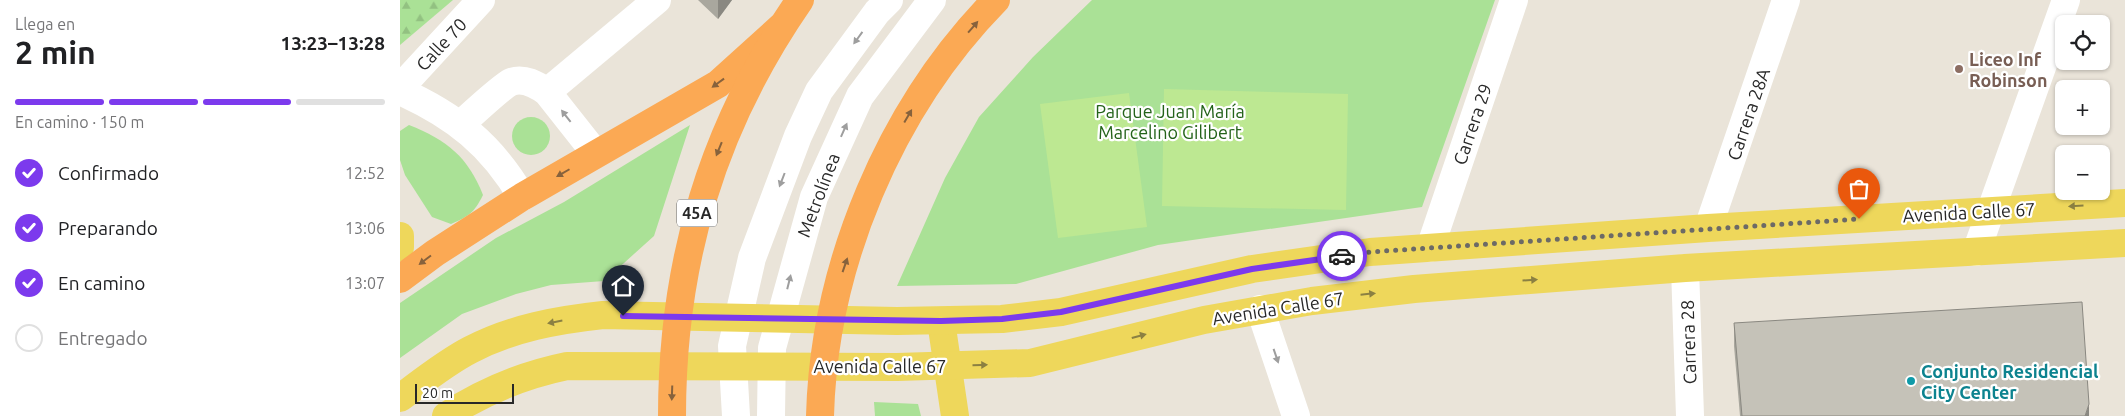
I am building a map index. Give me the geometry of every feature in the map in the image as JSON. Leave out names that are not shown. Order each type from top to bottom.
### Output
[{"type":"highway","name":"45A","points":[[672,416],[674,341],[682,277],[694,225],[710,171],[730,120],[753,73],[800,0]]},
{"type":"highway","points":[[820,416],[821,377],[828,328],[841,277],[860,220],[879,172],[922,92],[949,55],[996,0]]},
{"type":"highway","points":[[400,279],[435,253],[522,197],[718,84],[781,27]]},
{"type":"main road","name":"Avenida Calle 67","points":[[400,398],[445,366],[496,338],[531,326],[603,315],[897,321],[1002,319],[1061,312],[1252,269],[1370,252],[1708,228],[2125,203]]},
{"type":"main road","points":[[400,236],[400,247]]},
{"type":"main road","name":"Avenida Calle 67","points":[[446,416],[483,394],[538,372],[567,366],[896,367],[1005,365],[1046,360],[1171,328],[1260,309],[1414,289],[1685,268],[2125,243]]},
{"type":"main road","points":[[941,321],[955,416]]},
{"type":"street","name":"Calle 70","points":[[400,90],[481,0]]},
{"type":"street","points":[[547,92],[657,0]]},
{"type":"street","points":[[736,416],[732,346],[752,258],[798,136],[819,91],[877,12],[889,0]]},
{"type":"street","name":"Metrolínea","points":[[771,416],[772,348],[814,197],[860,96],[932,0]]},
{"type":"street","name":"Carrera 29","points":[[1430,248],[1514,0]]},
{"type":"street","name":"Carrera 28A","points":[[1708,228],[1786,0]]},
{"type":"street","points":[[1976,252],[2066,0]]},
{"type":"street","points":[[460,125],[510,82],[524,81],[536,84],[547,92],[596,154]]},
{"type":"street","points":[[400,90],[438,109],[460,125],[501,165],[522,197]]},
{"type":"street","name":"Carrera 28","points":[[1685,268],[1690,416]]},
{"type":"street","points":[[1260,309],[1296,416]]},
{"type":"green space","points":[[400,0],[453,0],[400,45]]},
{"type":"green space","name":"Parque Juan María Marcelino Gilibert","points":[[1092,0],[1495,0],[1422,207],[1158,245],[1016,284],[897,286],[945,178],[979,117],[1033,57]]},
{"type":"green space","points":[[1164,89],[1348,94],[1346,210],[1162,206]]},
{"type":"green space","points":[[1129,93],[1147,227],[1058,238],[1040,104]]},
{"type":"green space","points":[[531,117],[545,122],[550,136],[545,150],[531,155],[517,150],[512,136],[517,122]]},
{"type":"green space","points":[[409,125],[434,137],[455,151],[470,170],[483,195],[474,210],[467,216],[451,224],[432,217],[405,175],[400,160],[400,131]]},
{"type":"green space","points":[[690,125],[654,236],[604,281],[551,285],[516,294],[462,314],[400,358],[400,303],[496,238],[564,202]]},
{"type":"green space","points":[[874,402],[918,404],[921,416],[875,416]]},
{"type":"building","name":"Conjunto Residencial City Center","points":[[2082,302],[2089,404],[2085,416],[1742,416],[1734,323]]},
{"type":"way so far","points":[[1342,256],[1370,252],[1859,219]]},
{"type":"place","name":"Liceo Inf Robinson","points":[[1959,69]]},
{"type":"place","name":"Conjunto Residencial City Center","points":[[1911,381]]},
{"type":"route","points":[[623,316],[941,321],[1002,319],[1061,312],[1252,269],[1342,256]]}]
